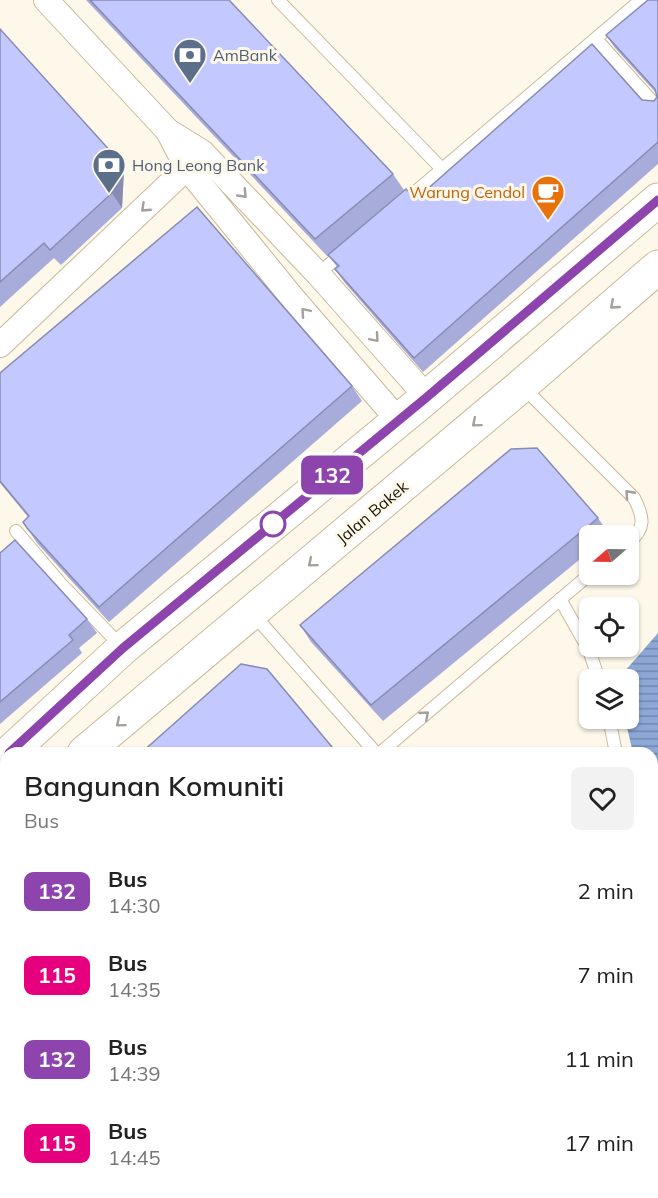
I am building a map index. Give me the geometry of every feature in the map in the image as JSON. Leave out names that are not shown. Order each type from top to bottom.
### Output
[{"type":"highway","points":[[16,747],[123,648],[427,397],[658,200]]},
{"type":"highway","name":"Jalan Bakek","points":[[91,747],[521,386],[658,267]]},
{"type":"street","points":[[46,0],[195,160],[318,274],[427,397]]},
{"type":"street","points":[[0,345],[195,160]]},
{"type":"street","points":[[195,160],[291,296],[399,420]]},
{"type":"lane","points":[[278,0],[442,169]]},
{"type":"lane","points":[[389,214],[641,0]]},
{"type":"lane","points":[[596,39],[658,108]]},
{"type":"lane","points":[[318,274],[354,244]]},
{"type":"lane","points":[[521,386],[634,498],[643,518],[642,528],[639,531]]},
{"type":"lane","points":[[16,531],[61,584],[123,648]]},
{"type":"lane","points":[[385,747],[579,583]]},
{"type":"lane","points":[[560,599],[589,650],[596,669]]},
{"type":"lane","points":[[252,613],[373,747]]},
{"type":"lane","points":[[611,729],[615,747]]},
{"type":"water","points":[[658,633],[658,747],[632,747],[627,729],[639,729],[639,669],[627,669]]},
{"type":"building","points":[[90,0],[229,0],[393,174],[315,239]]},
{"type":"building","points":[[648,0],[658,0],[658,142],[414,358],[335,269],[339,266],[328,255],[406,189],[416,199],[592,44],[642,100],[654,101],[657,97],[655,89],[606,35]]},
{"type":"building","points":[[0,29],[113,154],[112,193],[50,250],[44,243],[0,282]]},
{"type":"building","points":[[197,207],[352,386],[99,607],[27,528],[23,522],[29,516],[0,481],[0,373]]},
{"type":"building","points":[[537,448],[598,518],[590,525],[579,525],[579,534],[371,705],[300,625],[511,449]]},
{"type":"building","points":[[15,540],[87,619],[69,635],[73,640],[0,702],[0,553]]},
{"type":"building","points":[[241,664],[267,669],[332,747],[148,747]]},
{"type":"bus line","name":"132","points":[[16,747],[123,648],[427,397],[658,200]]},
{"type":"place","name":"AmBank","points":[[190,84]]},
{"type":"place","name":"Hong Leong Bank","points":[[109,194]]},
{"type":"place","name":"Warung Cendol","points":[[548,221]]}]
